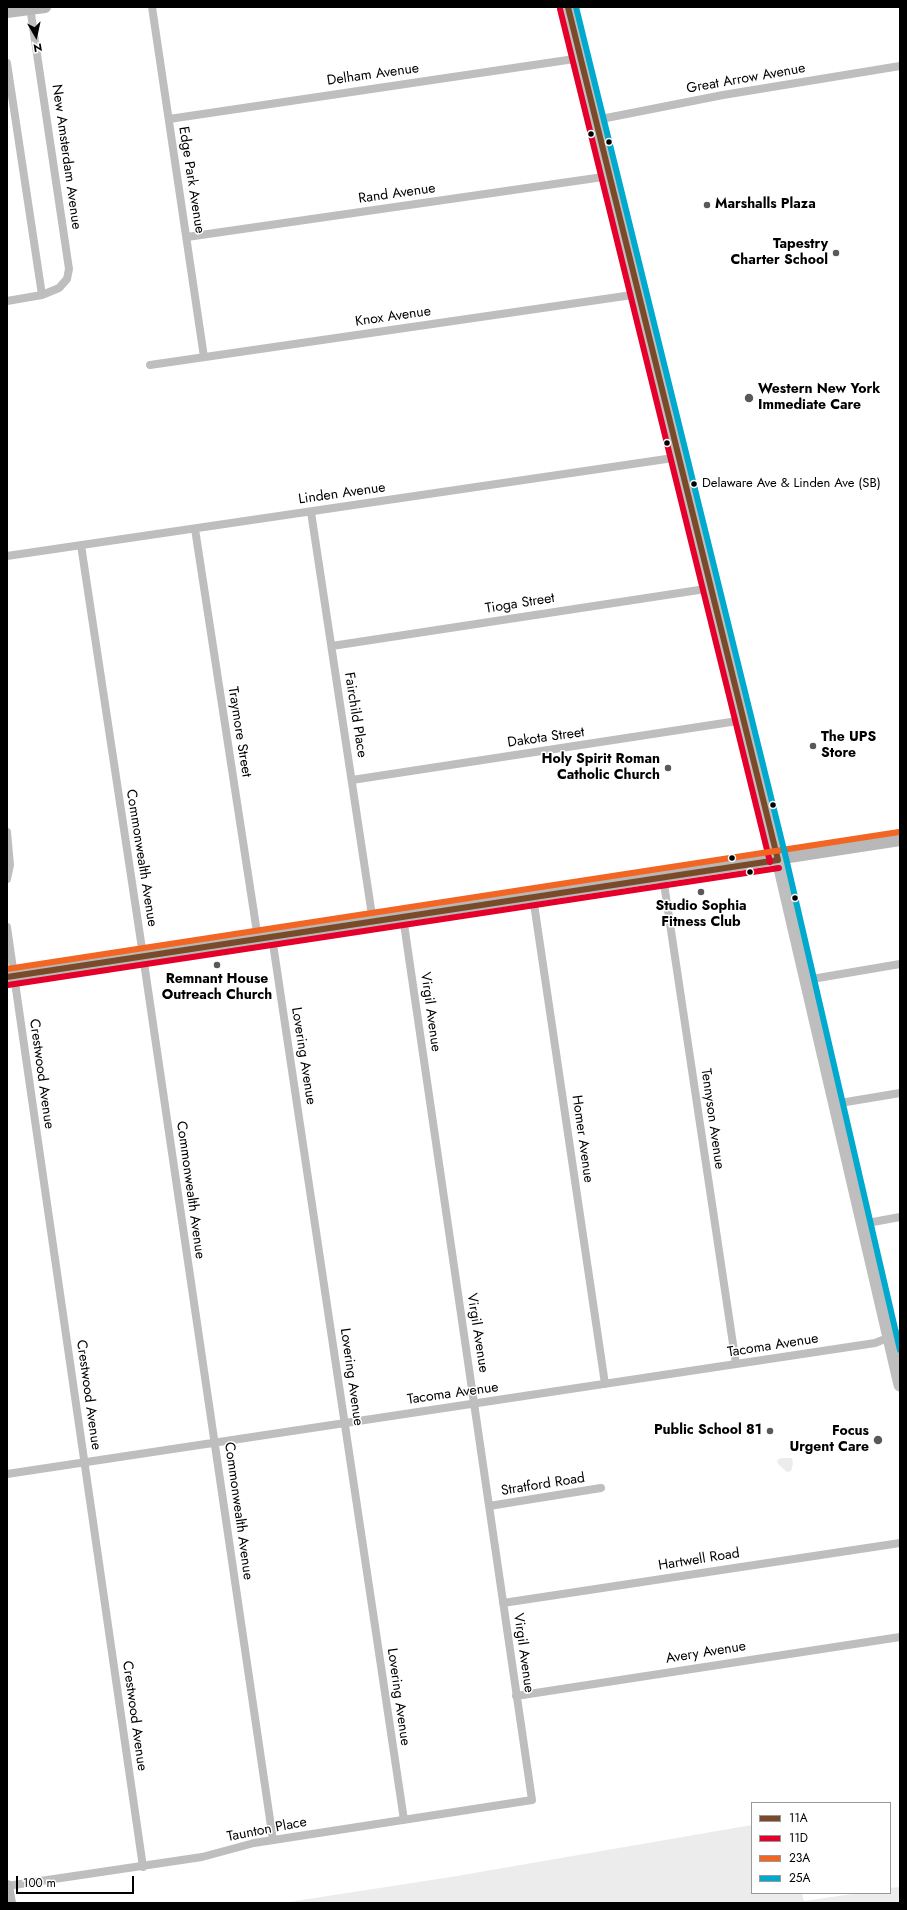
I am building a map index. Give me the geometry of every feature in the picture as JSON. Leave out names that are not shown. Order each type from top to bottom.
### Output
[{"type":"main road","points":[[568,7],[778,860],[862,1224],[895,1335],[900,1385]]},
{"type":"street","points":[[7,12],[45,7]]},
{"type":"street","name":"Edge Park Avenue","points":[[152,7],[204,357]]},
{"type":"street","name":"New Amsterdam Avenue","points":[[7,301],[42,295],[59,288],[67,279],[69,269],[31,8]]},
{"type":"street","name":"Delham Avenue","points":[[169,119],[581,58]]},
{"type":"street","points":[[7,63],[42,295]]},
{"type":"street","name":"Great Arrow Avenue","points":[[596,120],[723,94],[900,66]]},
{"type":"street","name":"Rand Avenue","points":[[187,237],[610,176]]},
{"type":"street","name":"Knox Avenue","points":[[150,365],[639,294]]},
{"type":"street","name":"Linden Avenue","points":[[7,556],[680,457]]},
{"type":"street","name":"Fairchild Place","points":[[311,512],[373,922]]},
{"type":"street","name":"Traymore Street","points":[[195,529],[258,939]]},
{"type":"street","name":"Commonwealth Avenue","points":[[81,545],[273,1840]]},
{"type":"street","name":"Tioga Street","points":[[332,646],[712,588]]},
{"type":"street","name":"Dakota Street","points":[[352,780],[744,720]]},
{"type":"street","points":[[7,832],[10,856],[7,879]]},
{"type":"street","points":[[10,977],[778,860],[900,840]]},
{"type":"street","name":"Tennyson Avenue","points":[[663,877],[736,1364]]},
{"type":"street","name":"Homer Avenue","points":[[533,897],[605,1384]]},
{"type":"street","name":"Virgil Avenue","points":[[402,917],[475,1404],[532,1800]]},
{"type":"street","name":"Crestwood Avenue","points":[[7,927],[10,977],[85,1462],[143,1867]]},
{"type":"street","name":"Lovering Avenue","points":[[272,937],[404,1820]]},
{"type":"street","points":[[806,980],[900,964]]},
{"type":"street","points":[[834,1104],[900,1093]]},
{"type":"street","points":[[862,1224],[900,1217]]},
{"type":"street","name":"Tacoma Avenue","points":[[7,1474],[875,1343],[895,1335]]},
{"type":"street","name":"Stratford Road","points":[[489,1506],[601,1488]]},
{"type":"street","name":"Hartwell Road","points":[[503,1603],[900,1543]]},
{"type":"street","name":"Avery Avenue","points":[[516,1696],[900,1637]]},
{"type":"street","name":"Taunton Place","points":[[7,1886],[143,1867],[202,1857],[254,1843],[532,1800]]},
{"type":"street","points":[[7,1886],[10,1903]]},
{"type":"shaded area","points":[[781,1458],[792,1458],[793,1464],[791,1471],[787,1472],[778,1464],[777,1460]]},
{"type":"shaded area","points":[[751,1825],[751,1894],[802,1894],[804,1901],[852,1894],[891,1894],[891,1888],[900,1887],[900,1903],[282,1903],[451,1877]]},
{"type":"transit line","name":"11A","points":[[568,7],[778,860]]},
{"type":"transit line","name":"25A","points":[[576,7],[786,858],[900,1350]]},
{"type":"transit line","name":"11D","points":[[560,9],[770,862]]},
{"type":"transit line","name":"23A","points":[[7,969],[899,832]]},
{"type":"transit line","name":"11A","points":[[7,977],[778,860]]},
{"type":"transit line","name":"11D","points":[[8,985],[779,868]]},
{"type":"place","name":"Marshalls Plaza","points":[[707,205]]},
{"type":"place","name":"Tapestry Charter School","points":[[836,253]]},
{"type":"place","name":"Western New York Immediate Care","points":[[749,398]]},
{"type":"place","name":"Delaware Ave & Linden Ave (SB)","points":[[694,484]]},
{"type":"place","name":"The UPS Store","points":[[813,746]]},
{"type":"place","name":"Holy Spirit Roman Catholic Church","points":[[668,768]]},
{"type":"place","name":"Studio Sophia Fitness Club","points":[[701,892]]},
{"type":"place","name":"Remnant House Outreach Church","points":[[217,965]]},
{"type":"place","name":"Public School 81","points":[[770,1431]]},
{"type":"place","name":"Focus Urgent Care","points":[[878,1440]]}]
